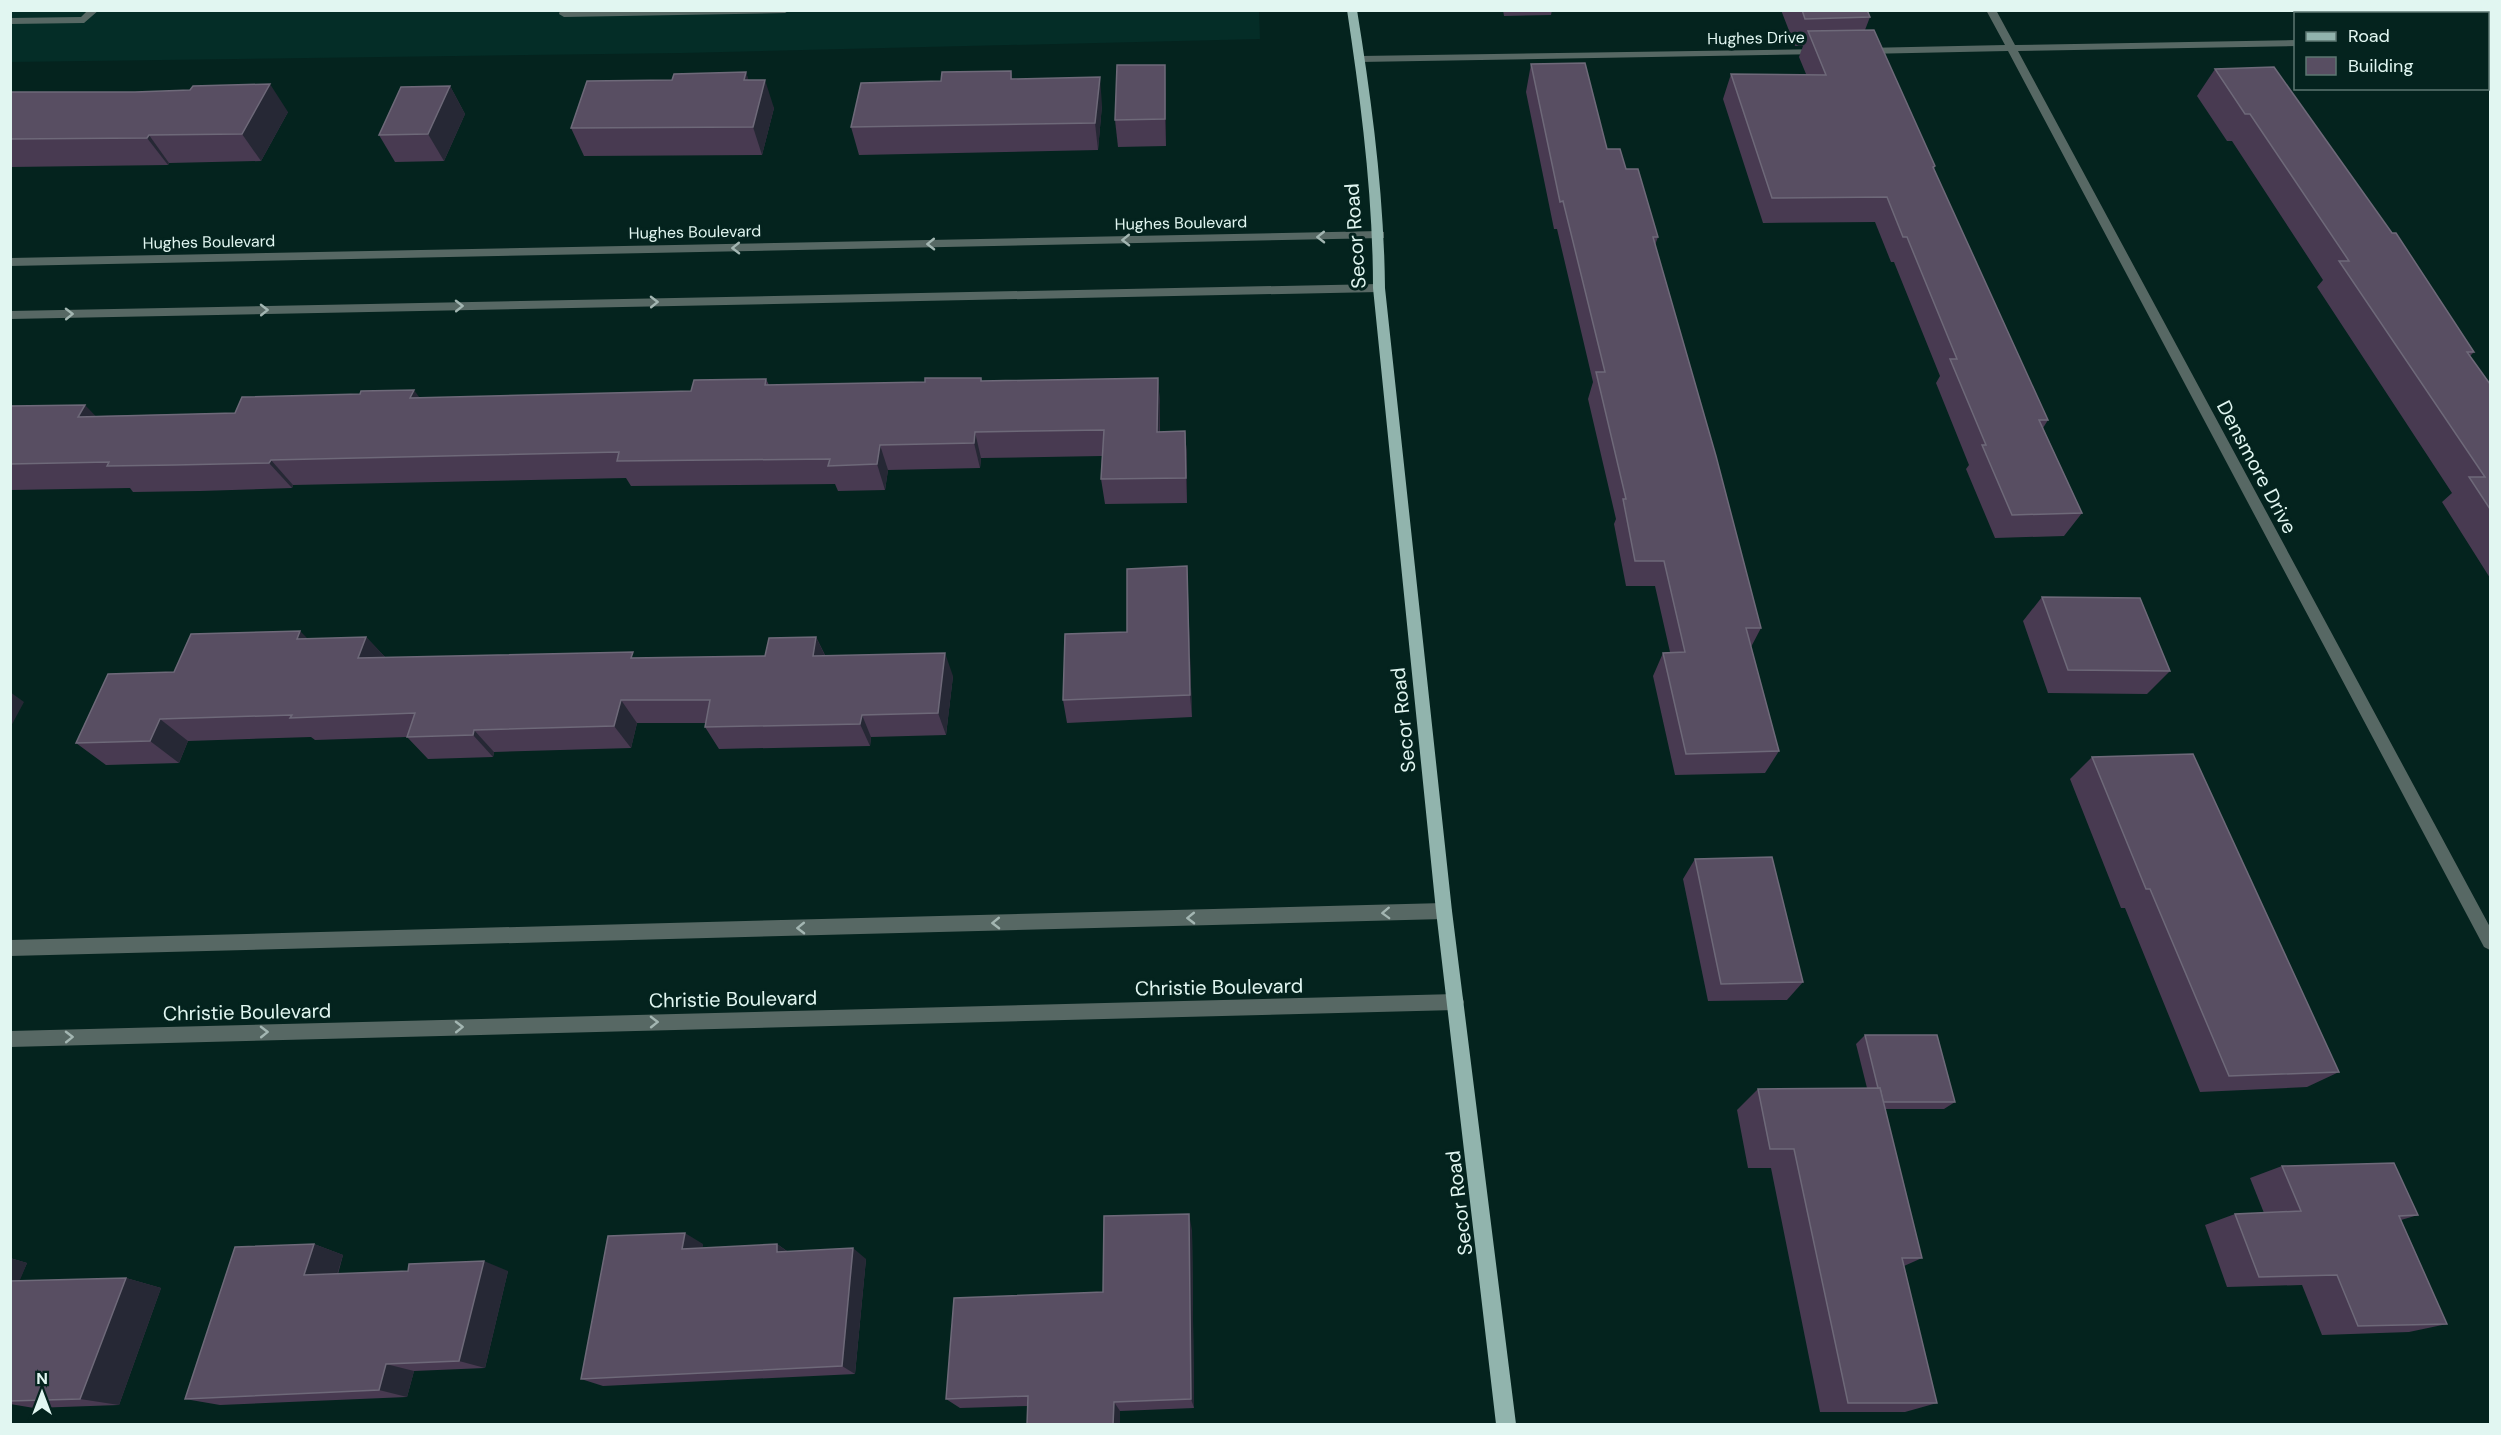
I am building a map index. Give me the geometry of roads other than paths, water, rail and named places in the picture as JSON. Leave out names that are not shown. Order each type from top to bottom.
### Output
[{"type":"main road","name":"Secor Road","points":[[1352,10],[1360,59],[1380,235],[1379,288],[1444,911],[1506,1425]]},
{"type":"street","points":[[10,21],[84,20],[94,10]]},
{"type":"street","points":[[565,12],[785,10]]},
{"type":"street","name":"Densmore Drive","points":[[1991,10],[2490,942]]},
{"type":"street","points":[[1850,52],[2294,43]]},
{"type":"street","name":"Hughes Drive","points":[[1360,59],[1838,52]]},
{"type":"street","name":"Hughes Boulevard","points":[[10,262],[1380,235]]},
{"type":"street","points":[[10,315],[1379,288]]},
{"type":"street","points":[[10,948],[1444,911]]},
{"type":"street","name":"Christie Boulevard","points":[[10,1039],[1456,1002]]}]
